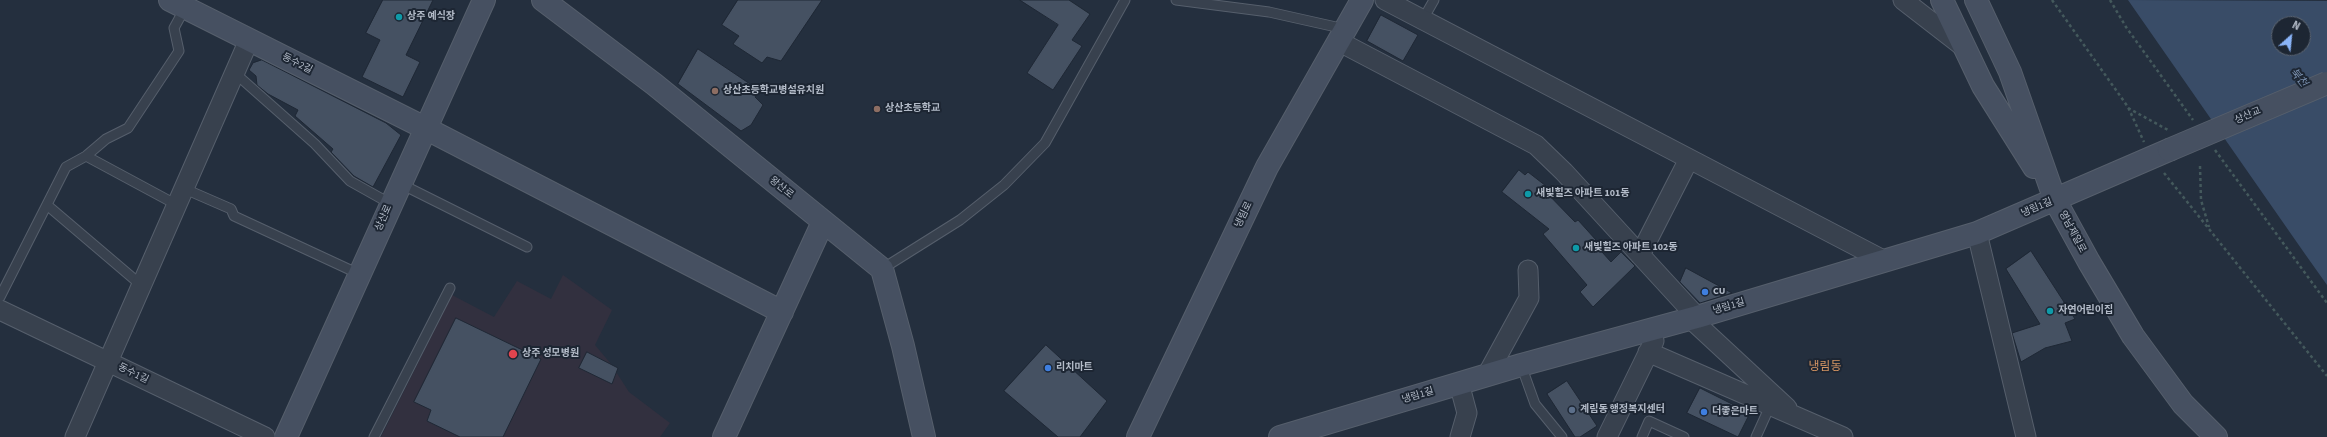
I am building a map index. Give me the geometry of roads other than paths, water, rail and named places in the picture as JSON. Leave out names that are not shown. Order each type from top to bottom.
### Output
[{"type":"street","name":"상산로","points":[[286,437],[484,0]]},
{"type":"street","name":"왕산로","points":[[543,0],[654,84],[882,269]]},
{"type":"street","name":"냉림로","points":[[1144,432],[1267,167],[1362,0]]},
{"type":"street","points":[[1385,0],[1422,21],[1885,260]]},
{"type":"street","points":[[1903,0],[1965,48]]},
{"type":"street","points":[[1942,0],[1983,86],[2055,200]]},
{"type":"street","name":"영남제일로","points":[[1976,0],[2010,72],[2055,200],[2133,336],[2183,404],[2216,437]]},
{"type":"street","name":"동수2길","points":[[180,3],[249,40],[425,128],[782,312]]},
{"type":"street","points":[[1341,35],[1536,146],[1564,172],[1640,255],[1694,318],[1796,417]]},
{"type":"street","points":[[75,437],[109,362],[140,285],[236,74],[249,40]]},
{"type":"street","name":"상산교","points":[[2166,147],[2327,83]]},
{"type":"street","name":"냉림1길","points":[[1280,437],[1521,365],[1694,318],[1977,233],[2055,200],[2166,147]]},
{"type":"street","points":[[1640,255],[1689,159]]},
{"type":"street","points":[[724,437],[823,222]]},
{"type":"street","points":[[1977,233],[2026,437]]},
{"type":"street","points":[[882,269],[903,346],[924,437]]},
{"type":"street","points":[[1487,375],[1529,298],[1528,270]]},
{"type":"street","name":"동수1길","points":[[0,310],[265,437]]},
{"type":"street","points":[[1607,437],[1661,327]]},
{"type":"street","points":[[1648,352],[1843,437]]},
{"type":"street","points":[[1459,383],[1467,414],[1460,437]]},
{"type":"lane","points":[[882,269],[960,220],[1004,185],[1045,143],[1125,0]]},
{"type":"lane","points":[[1176,0],[1269,12],[1341,35]]},
{"type":"lane","points":[[1422,21],[1434,0]]},
{"type":"lane","points":[[0,297],[66,167],[86,156],[106,140],[128,128],[179,51],[174,28],[180,3]]},
{"type":"lane","points":[[236,74],[315,144],[350,181],[391,204]]},
{"type":"lane","points":[[86,156],[181,197],[231,209],[234,216],[359,274]]},
{"type":"lane","points":[[400,184],[526,247]]},
{"type":"lane","points":[[46,205],[140,285]]},
{"type":"lane","points":[[374,437],[450,288]]},
{"type":"lane","points":[[1521,365],[1535,404],[1562,437]]},
{"type":"lane","points":[[1756,437],[1770,406]]},
{"type":"lane","points":[[1642,437],[1649,421],[1684,437]]},
{"type":"water","name":"북천","points":[[2128,0],[2327,1],[2327,285]]},
{"type":"place","name":"상주 예식장","points":[[399,17]]},
{"type":"place","name":"상산초등학교병설유치원","points":[[715,91]]},
{"type":"place","name":"상산초등학교","points":[[877,109]]},
{"type":"place","name":"새빛힐즈 아파트 101동","points":[[1528,194]]},
{"type":"place","name":"새빛힐즈 아파트 102동","points":[[1576,248]]},
{"type":"place","name":"CU","points":[[1705,292]]},
{"type":"place","name":"자연어린이집","points":[[2050,311]]},
{"type":"place","name":"상주 성모병원","points":[[513,354]]},
{"type":"place","name":"리치마트","points":[[1048,368]]},
{"type":"place","name":"계림동 행정복지센터","points":[[1572,410]]},
{"type":"place","name":"더좋은마트","points":[[1704,412]]},
{"type":"district","name":"냉림동","points":[[1825,367]]}]
